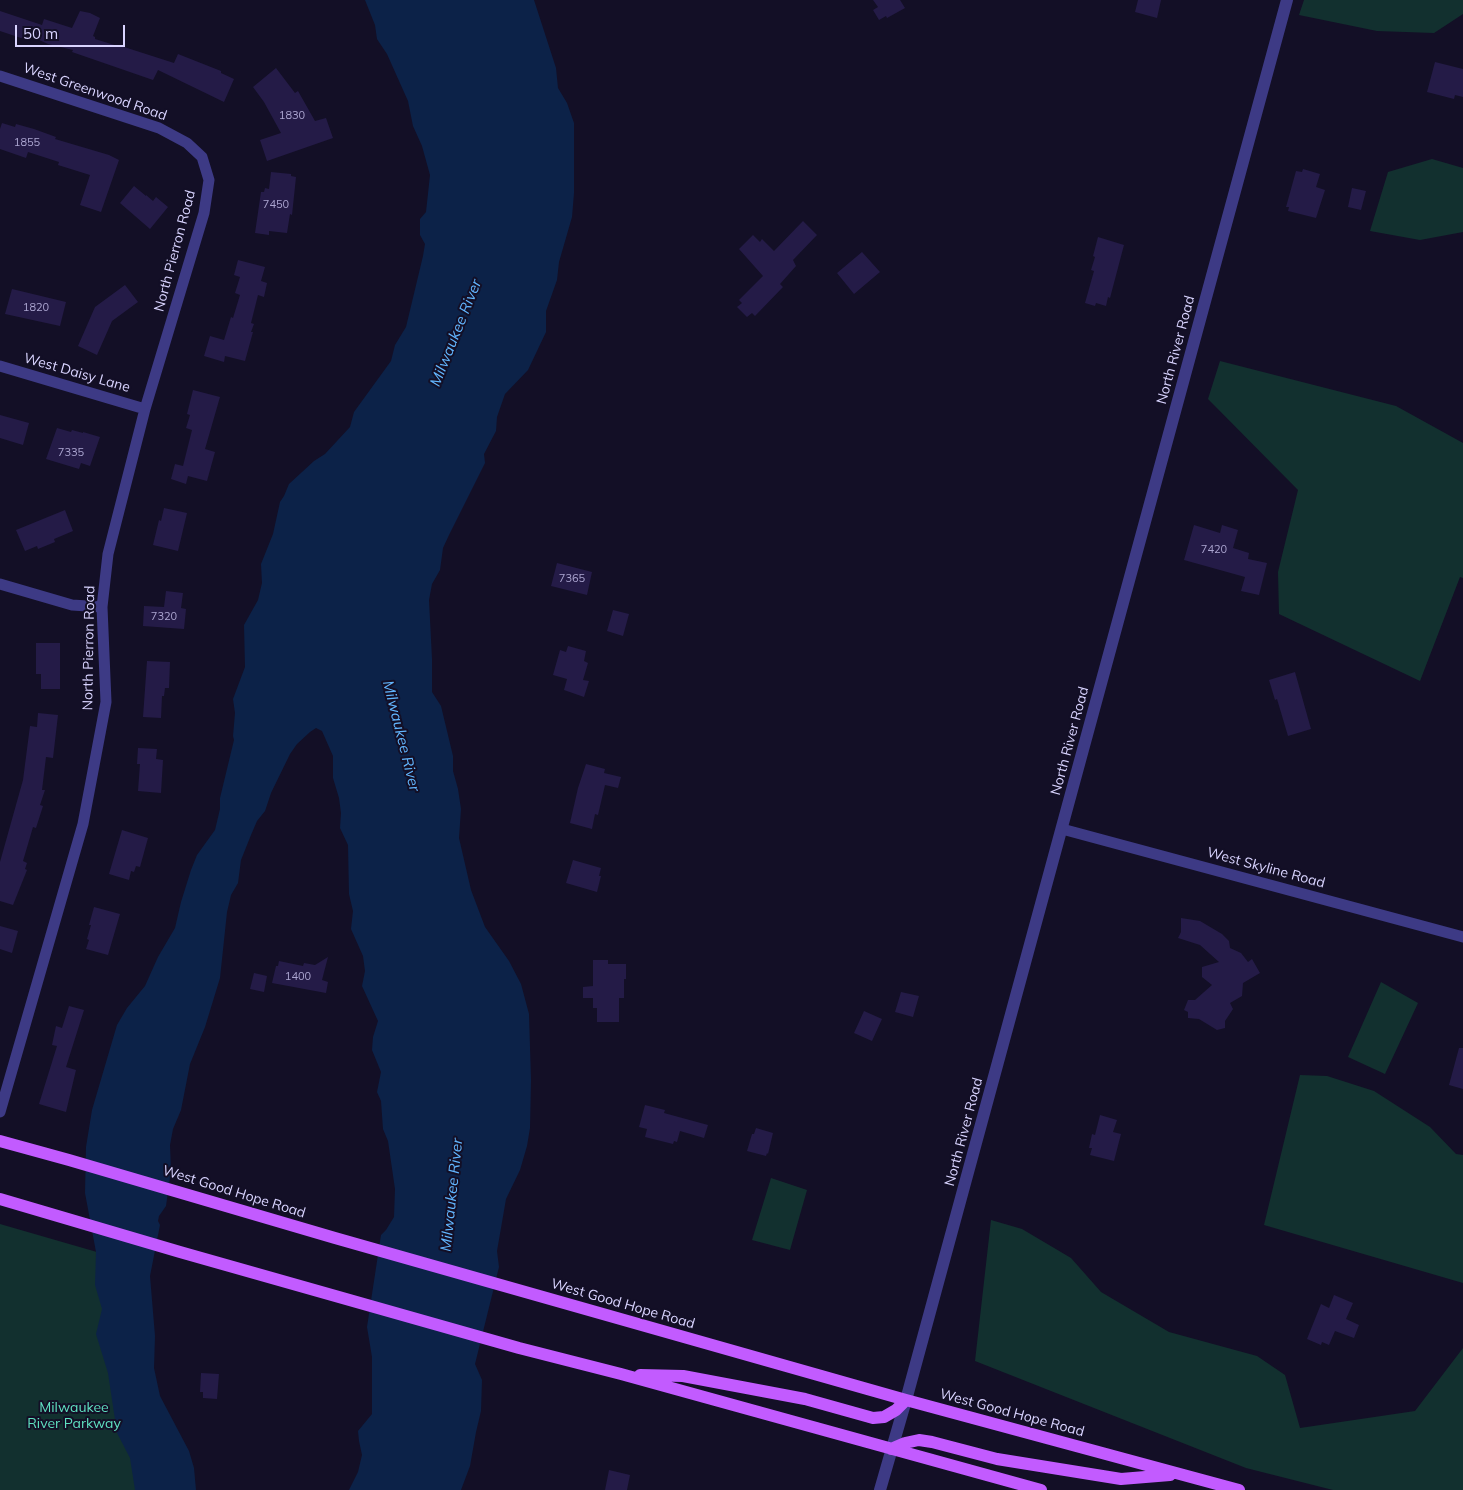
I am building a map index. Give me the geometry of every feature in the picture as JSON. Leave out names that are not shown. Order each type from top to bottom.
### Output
[{"type":"main road","name":"West Good Hope Road","points":[[0,1141],[906,1400],[1239,1490]]},
{"type":"main road","points":[[0,1199],[519,1348],[1041,1490]]},
{"type":"main road","points":[[620,1374],[684,1376],[805,1399],[874,1418],[884,1417],[896,1410],[906,1400]]},
{"type":"main road","points":[[891,1449],[919,1440],[997,1459],[1121,1479],[1180,1474]]},
{"type":"street","name":"North River Road","points":[[880,1490],[1287,0]]},
{"type":"street","name":"West Greenwood Road","points":[[0,76],[159,128],[187,143],[202,157]]},
{"type":"street","name":"North Pierron Road","points":[[0,1112],[83,824],[106,702],[102,607],[108,554],[145,409],[204,213],[209,180],[202,157]]},
{"type":"street","name":"West Daisy Lane","points":[[0,366],[145,409]]},
{"type":"street","points":[[0,584],[72,605],[102,607]]},
{"type":"street","name":"West Skyline Road","points":[[1062,828],[1463,937]]},
{"type":"green space","points":[[1304,0],[1463,0],[1463,14],[1434,33],[1377,31],[1299,15]]},
{"type":"green space","points":[[1432,159],[1463,168],[1463,232],[1420,240],[1370,231],[1388,172]]},
{"type":"green space","points":[[1220,361],[1396,406],[1463,443],[1463,578],[1460,577],[1420,681],[1279,614],[1278,572],[1298,490],[1208,399]]},
{"type":"green space","points":[[1381,982],[1418,1003],[1385,1074],[1348,1057]]},
{"type":"green space","points":[[1300,1075],[1327,1076],[1374,1091],[1430,1127],[1456,1154],[1463,1155],[1463,1283],[1264,1225]]},
{"type":"green space","points":[[771,1178],[807,1190],[790,1250],[752,1240]]},
{"type":"green space","points":[[991,1220],[1022,1229],[1071,1258],[1101,1292],[1169,1332],[1257,1356],[1285,1375],[1300,1428],[1415,1411],[1463,1348],[1463,1490],[1333,1490],[1246,1468],[975,1361]]},
{"type":"green space","name":"Milwaukee River Parkway","points":[[0,1224],[128,1261],[170,1490],[0,1490]]},
{"type":"water","name":"Milwaukee River","points":[[365,0],[534,0],[556,68],[558,88],[567,103],[574,123],[572,217],[559,262],[557,280],[546,311],[546,332],[528,370],[505,394],[497,417],[496,431],[484,454],[485,463],[443,548],[440,570],[432,584],[429,600],[432,692],[441,706],[453,756],[453,771],[461,809],[459,838],[471,890],[485,927],[509,961],[521,984],[529,1014],[530,1128],[520,1170],[506,1199],[497,1251],[499,1267],[475,1364],[482,1380],[481,1411],[470,1466],[461,1490],[349,1490],[358,1472],[362,1455],[358,1431],[372,1414],[372,1357],[367,1327],[381,1235],[394,1217],[395,1189],[388,1141],[383,1129],[381,1101],[377,1092],[381,1072],[372,1050],[373,1037],[378,1021],[362,986],[365,971],[363,956],[351,929],[353,911],[349,894],[348,845],[340,828],[341,813],[333,778],[333,756],[322,731],[316,728],[297,744],[290,754],[271,793],[265,811],[257,821],[241,860],[238,883],[231,895],[227,912],[220,978],[205,1027],[190,1064],[181,1110],[173,1129],[170,1145],[171,1170],[166,1206],[158,1221],[160,1225],[150,1276],[155,1336],[154,1368],[160,1396],[189,1451],[194,1468],[196,1490],[135,1490],[130,1458],[117,1433],[108,1373],[96,1334],[102,1309],[95,1285],[96,1252],[85,1193],[86,1147],[92,1110],[117,1025],[127,1008],[145,986],[158,957],[175,928],[181,902],[197,855],[215,830],[220,809],[220,798],[234,740],[235,713],[233,699],[245,667],[244,625],[258,600],[262,583],[261,564],[273,534],[280,502],[289,484],[314,461],[325,454],[350,427],[354,412],[391,361],[395,345],[406,327],[425,244],[420,235],[420,219],[426,212],[430,175],[422,146],[413,126],[408,101],[387,54],[377,39],[375,25]]},
{"type":"building","points":[[873,0],[900,0],[905,8],[887,18],[886,16],[879,20],[873,10],[878,7]]},
{"type":"building","points":[[1138,0],[1161,0],[1157,18],[1135,12]]},
{"type":"building","points":[[0,11],[42,25],[44,19],[72,28],[80,11],[90,13],[100,18],[93,36],[95,39],[174,63],[178,54],[221,71],[221,73],[234,79],[224,102],[158,70],[153,80],[72,52],[73,50],[48,44],[26,34],[24,39],[0,31]]},
{"type":"building","points":[[1435,62],[1463,69],[1463,97],[1455,95],[1454,99],[1427,92]]},
{"type":"building","points":[[276,68],[295,93],[298,91],[315,121],[326,118],[333,138],[267,161],[260,140],[281,133],[264,102],[253,87]]},
{"type":"building","points":[[2,123],[15,127],[16,124],[34,129],[56,137],[55,139],[109,155],[119,160],[101,212],[80,205],[90,175],[58,165],[59,162],[28,152],[26,158],[0,149],[0,129]]},
{"type":"building","points":[[1303,169],[1320,174],[1316,187],[1325,190],[1316,218],[1288,211],[1289,207],[1286,207],[1296,171],[1302,172]]},
{"type":"building","points":[[271,172],[291,174],[291,176],[296,177],[292,215],[290,214],[287,233],[269,231],[269,235],[255,233],[261,192],[264,192],[265,188],[269,189]]},
{"type":"building","points":[[134,186],[153,201],[156,197],[168,207],[150,229],[120,203]]},
{"type":"building","points":[[1352,188],[1366,191],[1361,210],[1348,207]]},
{"type":"building","points":[[803,221],[817,235],[793,260],[796,266],[780,284],[783,287],[755,316],[752,313],[747,317],[737,307],[742,303],[739,300],[763,276],[739,249],[753,235],[760,242],[762,239],[774,251]]},
{"type":"building","points":[[1098,237],[1124,245],[1110,298],[1108,297],[1106,306],[1096,303],[1095,306],[1085,303],[1094,271],[1091,270]]},
{"type":"building","points":[[862,252],[880,272],[854,294],[837,273]]},
{"type":"building","points":[[238,260],[265,267],[261,281],[267,283],[264,297],[258,295],[251,323],[254,324],[251,332],[253,332],[245,361],[225,356],[224,362],[204,356],[210,336],[224,340],[231,317],[233,318],[240,295],[235,293],[240,277],[234,275]]},
{"type":"building","points":[[125,285],[138,302],[112,321],[97,355],[78,346],[95,307]]},
{"type":"building","points":[[12,289],[66,302],[60,326],[5,314]]},
{"type":"building","points":[[193,390],[220,397],[205,449],[215,452],[207,481],[188,476],[186,484],[171,479],[175,464],[183,466],[192,430],[186,428],[190,415],[187,414]]},
{"type":"building","points":[[0,415],[29,423],[23,445],[0,438]]},
{"type":"building","points":[[57,428],[100,437],[90,466],[81,463],[79,469],[46,459]]},
{"type":"building","points":[[164,508],[187,513],[178,551],[153,545]]},
{"type":"building","points":[[65,510],[73,531],[54,539],[55,542],[38,549],[37,546],[25,551],[16,530]]},
{"type":"building","points":[[1194,525],[1220,533],[1222,525],[1238,530],[1233,548],[1249,553],[1248,559],[1267,563],[1259,595],[1241,591],[1245,577],[1184,560]]},
{"type":"building","points":[[557,563],[592,572],[587,595],[551,586]]},
{"type":"building","points":[[166,591],[183,593],[181,608],[186,609],[184,629],[143,626],[144,606],[164,607]]},
{"type":"building","points":[[613,610],[629,614],[623,636],[607,631]]},
{"type":"building","points":[[36,643],[60,643],[60,689],[41,689],[41,674],[36,674]]},
{"type":"building","points":[[568,646],[586,651],[584,661],[588,663],[583,680],[589,681],[584,697],[564,690],[567,679],[553,675],[560,650],[566,652]]},
{"type":"building","points":[[147,661],[170,662],[169,688],[165,688],[164,696],[162,696],[161,718],[143,717]]},
{"type":"building","points":[[1295,672],[1311,729],[1288,736],[1269,680]]},
{"type":"building","points":[[38,713],[58,715],[53,758],[46,757],[42,790],[45,790],[40,805],[43,806],[36,828],[33,827],[23,861],[27,863],[25,869],[27,870],[13,905],[0,901],[0,862],[23,780],[30,726],[37,727]]},
{"type":"building","points":[[138,748],[157,749],[156,759],[163,760],[161,793],[138,791],[140,764],[137,764]]},
{"type":"building","points":[[586,764],[605,769],[604,773],[621,777],[618,788],[605,785],[598,815],[595,814],[592,829],[570,823]]},
{"type":"building","points":[[122,830],[148,838],[140,867],[136,866],[134,872],[131,871],[129,880],[109,874]]},
{"type":"building","points":[[573,860],[601,868],[597,892],[566,883]]},
{"type":"building","points":[[94,907],[120,914],[108,955],[86,949],[91,925],[89,925]]},
{"type":"building","points":[[1181,918],[1200,921],[1222,934],[1229,941],[1230,948],[1241,953],[1248,962],[1252,959],[1260,973],[1243,983],[1242,996],[1230,1003],[1233,1009],[1225,1021],[1225,1028],[1217,1030],[1199,1019],[1188,1018],[1188,1012],[1184,1010],[1188,1000],[1195,1000],[1212,985],[1202,977],[1202,967],[1219,962],[1200,945],[1178,938],[1181,932]]},
{"type":"building","points":[[0,926],[18,931],[12,953],[0,949]]},
{"type":"building","points":[[328,957],[322,980],[328,982],[326,993],[272,983],[279,961],[303,966],[304,963],[315,965]]},
{"type":"building","points":[[593,960],[608,960],[608,964],[626,964],[624,998],[619,998],[619,1022],[597,1022],[597,1008],[593,1008],[593,998],[583,998],[583,987],[593,986]]},
{"type":"building","points":[[254,973],[267,976],[264,992],[250,989]]},
{"type":"building","points":[[901,992],[919,996],[913,1017],[895,1012]]},
{"type":"building","points":[[69,1006],[84,1010],[66,1067],[76,1070],[66,1112],[39,1104],[57,1046],[52,1045],[56,1026],[62,1028]]},
{"type":"building","points":[[864,1011],[882,1019],[872,1041],[854,1033]]},
{"type":"building","points":[[1459,1048],[1463,1048],[1463,1089],[1449,1085]]},
{"type":"building","points":[[645,1105],[665,1110],[664,1113],[708,1125],[704,1138],[680,1131],[677,1142],[674,1141],[673,1144],[645,1137],[647,1129],[639,1127]]},
{"type":"building","points":[[1100,1115],[1117,1120],[1113,1132],[1121,1134],[1114,1161],[1090,1155],[1092,1148],[1089,1148],[1092,1134],[1095,1135]]},
{"type":"building","points":[[756,1128],[773,1133],[766,1156],[747,1151],[752,1134],[754,1134]]},
{"type":"building","points":[[1334,1295],[1353,1303],[1346,1319],[1359,1325],[1354,1338],[1335,1331],[1329,1345],[1322,1342],[1321,1345],[1307,1339],[1321,1304],[1329,1308]]},
{"type":"building","points":[[201,1373],[219,1374],[217,1399],[203,1398],[203,1392],[200,1392]]},
{"type":"building","points":[[609,1470],[630,1475],[627,1490],[605,1490]]}]
